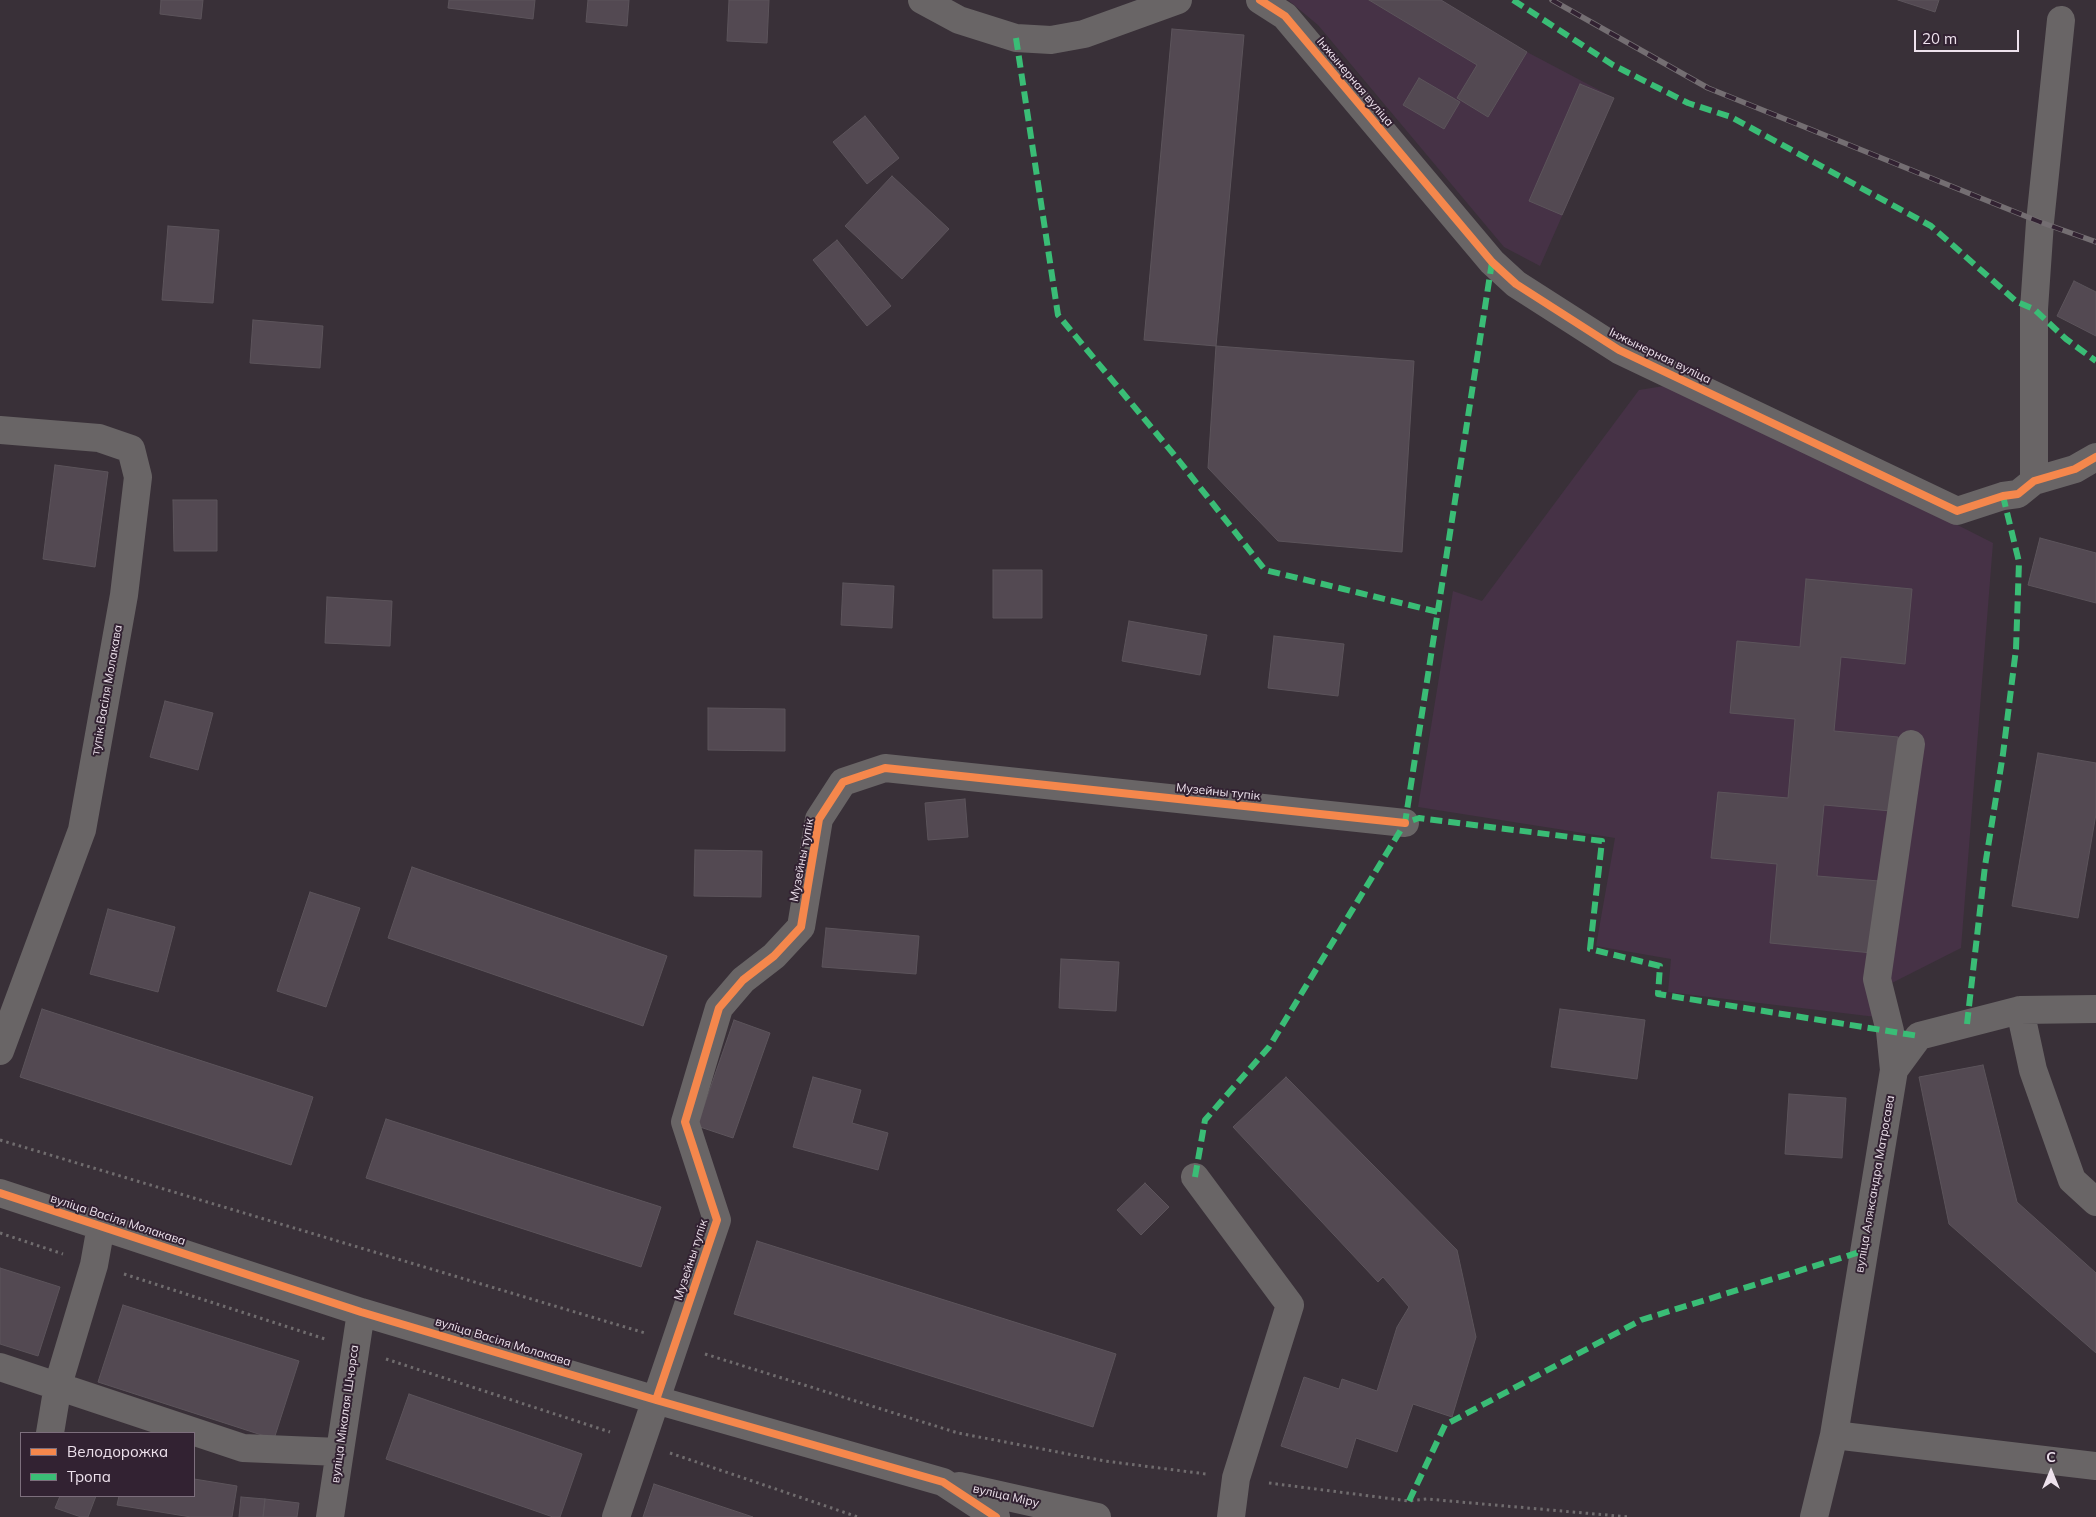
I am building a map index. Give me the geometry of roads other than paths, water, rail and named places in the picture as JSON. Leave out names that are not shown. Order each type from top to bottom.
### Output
[{"type":"street","points":[[922,0],[959,20],[1016,38],[1051,40],[1084,34],[1178,0]]},
{"type":"street","name":"Інжынерная вуліца","points":[[1260,0],[1285,16],[1492,262],[1516,284],[1619,350],[1957,511],[2003,496],[2018,494],[2034,481],[2075,469],[2096,457]]},
{"type":"street","points":[[2034,481],[2034,308],[2040,222],[2061,20]]},
{"type":"street","name":"тупік Васіля Молакава","points":[[0,430],[99,438],[131,449],[138,477],[124,595],[82,830],[0,1051]]},
{"type":"street","points":[[1894,1070],[1890,1032],[1877,979],[1911,744]]},
{"type":"street","name":"Музейны тупік","points":[[616,1517],[717,1220],[685,1122],[719,1008],[743,980],[774,956],[801,927],[819,819],[843,782],[885,768],[1405,823]]},
{"type":"street","name":"вуліца Аляксандра Матросава","points":[[1814,1517],[1834,1435],[1894,1070],[1919,1036],[2020,1010],[2096,1009]]},
{"type":"street","points":[[2020,1010],[2033,1070],[2072,1180],[2096,1202]]},
{"type":"street","points":[[1195,1177],[1290,1305],[1236,1478],[1231,1517]]},
{"type":"street","name":"вуліца Васіля Молакава","points":[[0,1193],[361,1312],[656,1400],[943,1482],[994,1516]]},
{"type":"street","points":[[50,1432],[58,1385],[94,1265],[102,1226]]},
{"type":"street","name":"вуліца Мікалая Шчорса","points":[[330,1517],[354,1348],[361,1312]]},
{"type":"street","points":[[0,1367],[243,1448],[340,1452]]},
{"type":"street","points":[[1834,1435],[2096,1466]]},
{"type":"street","name":"вуліца Міру","points":[[943,1482],[1097,1517]]},
{"type":"railway","points":[[1552,0],[1708,88],[2040,222],[2096,242]]}]
